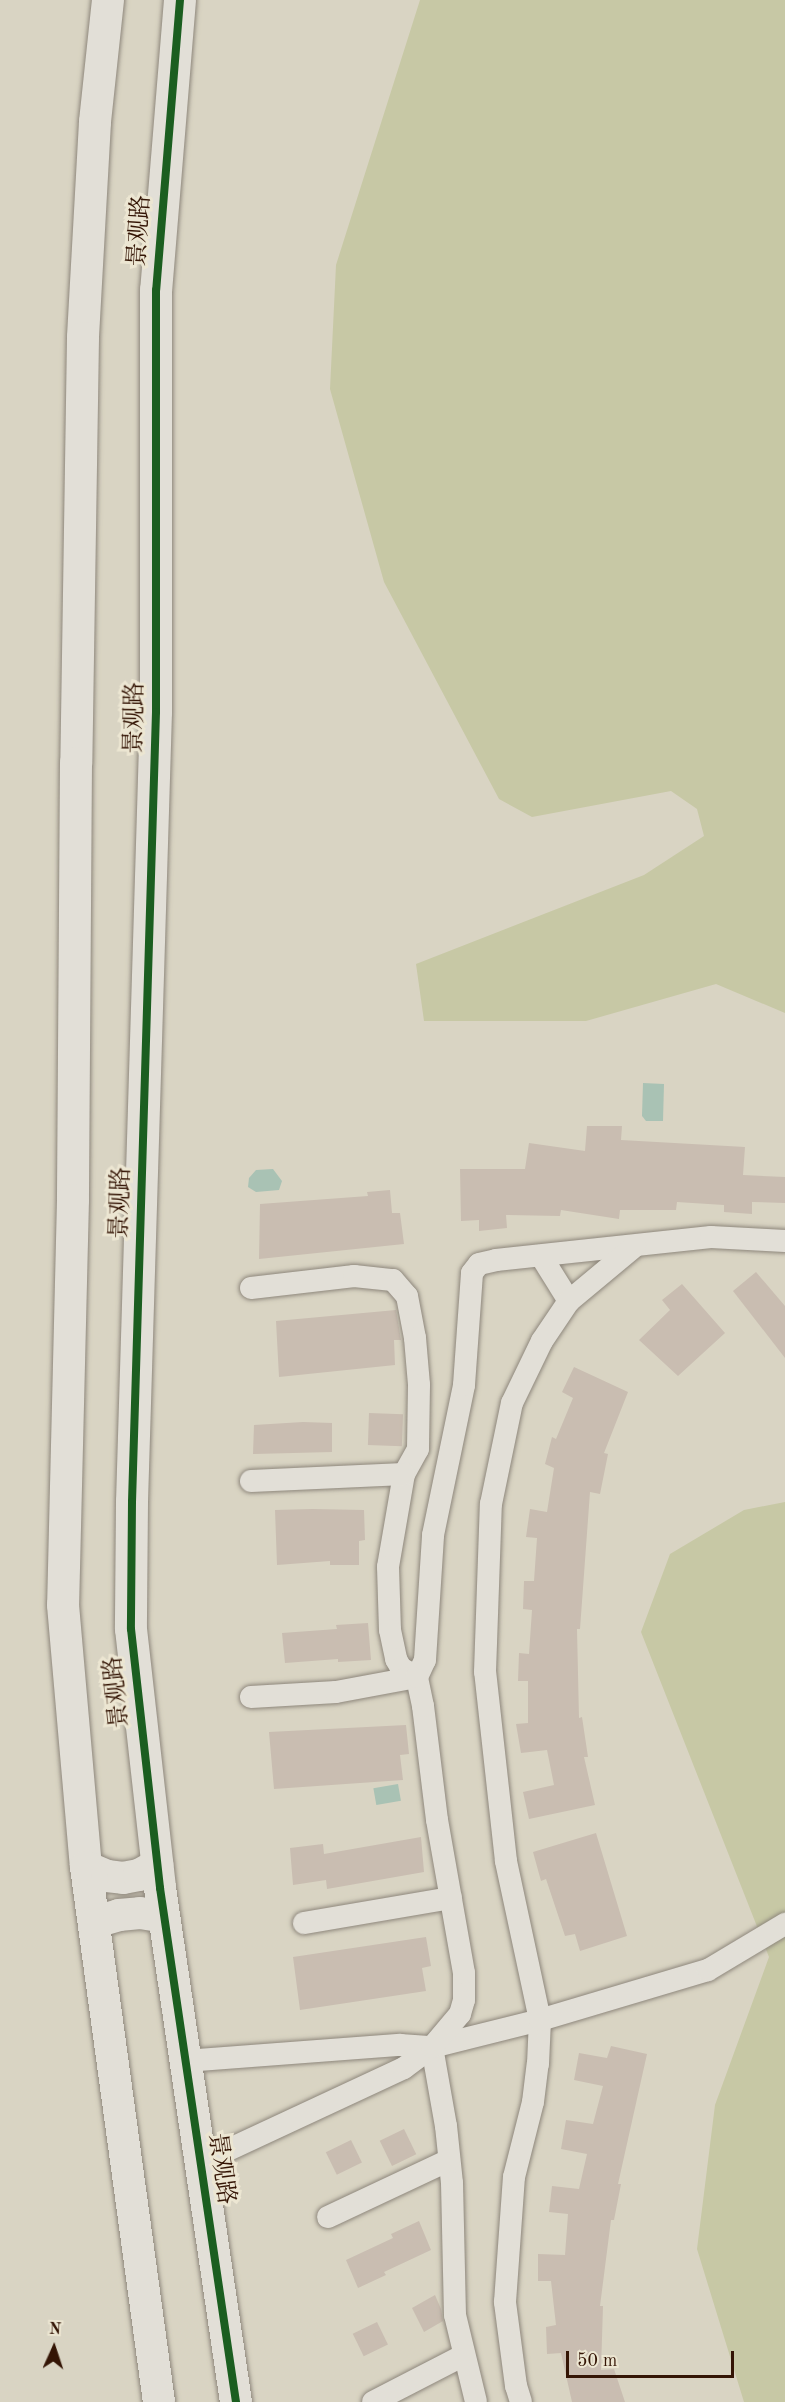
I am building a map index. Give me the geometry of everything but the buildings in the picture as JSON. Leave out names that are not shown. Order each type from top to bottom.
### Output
[{"type":"street","points":[[108,0],[94,123],[83,338],[76,775],[73,1200],[63,1528],[63,1605],[86,1867],[159,2402]]},
{"type":"street","name":"景观路","points":[[180,0],[156,290],[156,712],[132,1513],[131,1629],[164,1917],[236,2402]]},
{"type":"street","points":[[200,2163],[404,2068],[432,2047],[453,2026],[460,2014],[464,2000],[464,1974],[437,1820],[423,1706],[417,1677],[425,1660],[433,1535],[464,1385],[472,1273],[479,1264],[711,1237],[785,1241]]},
{"type":"street","points":[[521,2402],[516,2386],[505,2302],[514,2177],[533,2102],[540,2019],[506,1861],[485,1672],[490,1515],[513,1403],[542,1341],[569,1301],[635,1246]]},
{"type":"street","points":[[541,1256],[569,1301]]},
{"type":"street","points":[[251,1288],[354,1276],[393,1280],[407,1296],[415,1338],[419,1385],[418,1449],[404,1474],[388,1567],[390,1630],[396,1659],[401,1668],[417,1677]]},
{"type":"street","points":[[250,1481],[404,1474]]},
{"type":"street","points":[[251,1697],[336,1692],[417,1677]]},
{"type":"street","points":[[86,1867],[107,1876],[123,1878],[139,1875],[157,1865]]},
{"type":"street","points":[[304,1923],[451,1898]]},
{"type":"street","points":[[95,1922],[119,1914],[140,1913],[164,1917]]},
{"type":"street","points":[[184,2061],[400,2045],[432,2047],[540,2019],[708,1970],[785,1923]]},
{"type":"street","points":[[432,2047],[446,2126],[449,2160],[455,2315],[476,2402]]},
{"type":"street","points":[[328,2217],[449,2160]]},
{"type":"street","points":[[373,2402],[464,2355]]},
{"type":"shaded area","points":[[420,0],[785,0],[785,1013],[716,984],[586,1021],[424,1021],[416,964],[644,875],[704,836],[697,809],[671,791],[532,817],[499,799],[384,582],[330,389],[336,265]]},
{"type":"shaded area","points":[[643,1083],[664,1084],[663,1121],[646,1121],[642,1116]]},
{"type":"shaded area","points":[[273,1169],[282,1181],[279,1190],[256,1192],[248,1187],[249,1178],[256,1170]]},
{"type":"shaded area","points":[[785,1502],[785,2402],[744,2402],[697,2249],[715,2105],[769,1957],[641,1632],[670,1554],[744,1510]]},
{"type":"shaded area","points":[[398,1784],[401,1801],[376,1805],[373,1788]]},
{"type":"cycle path","points":[[180,0],[156,290],[156,712],[132,1502],[131,1629],[160,1888],[236,2402]]}]
